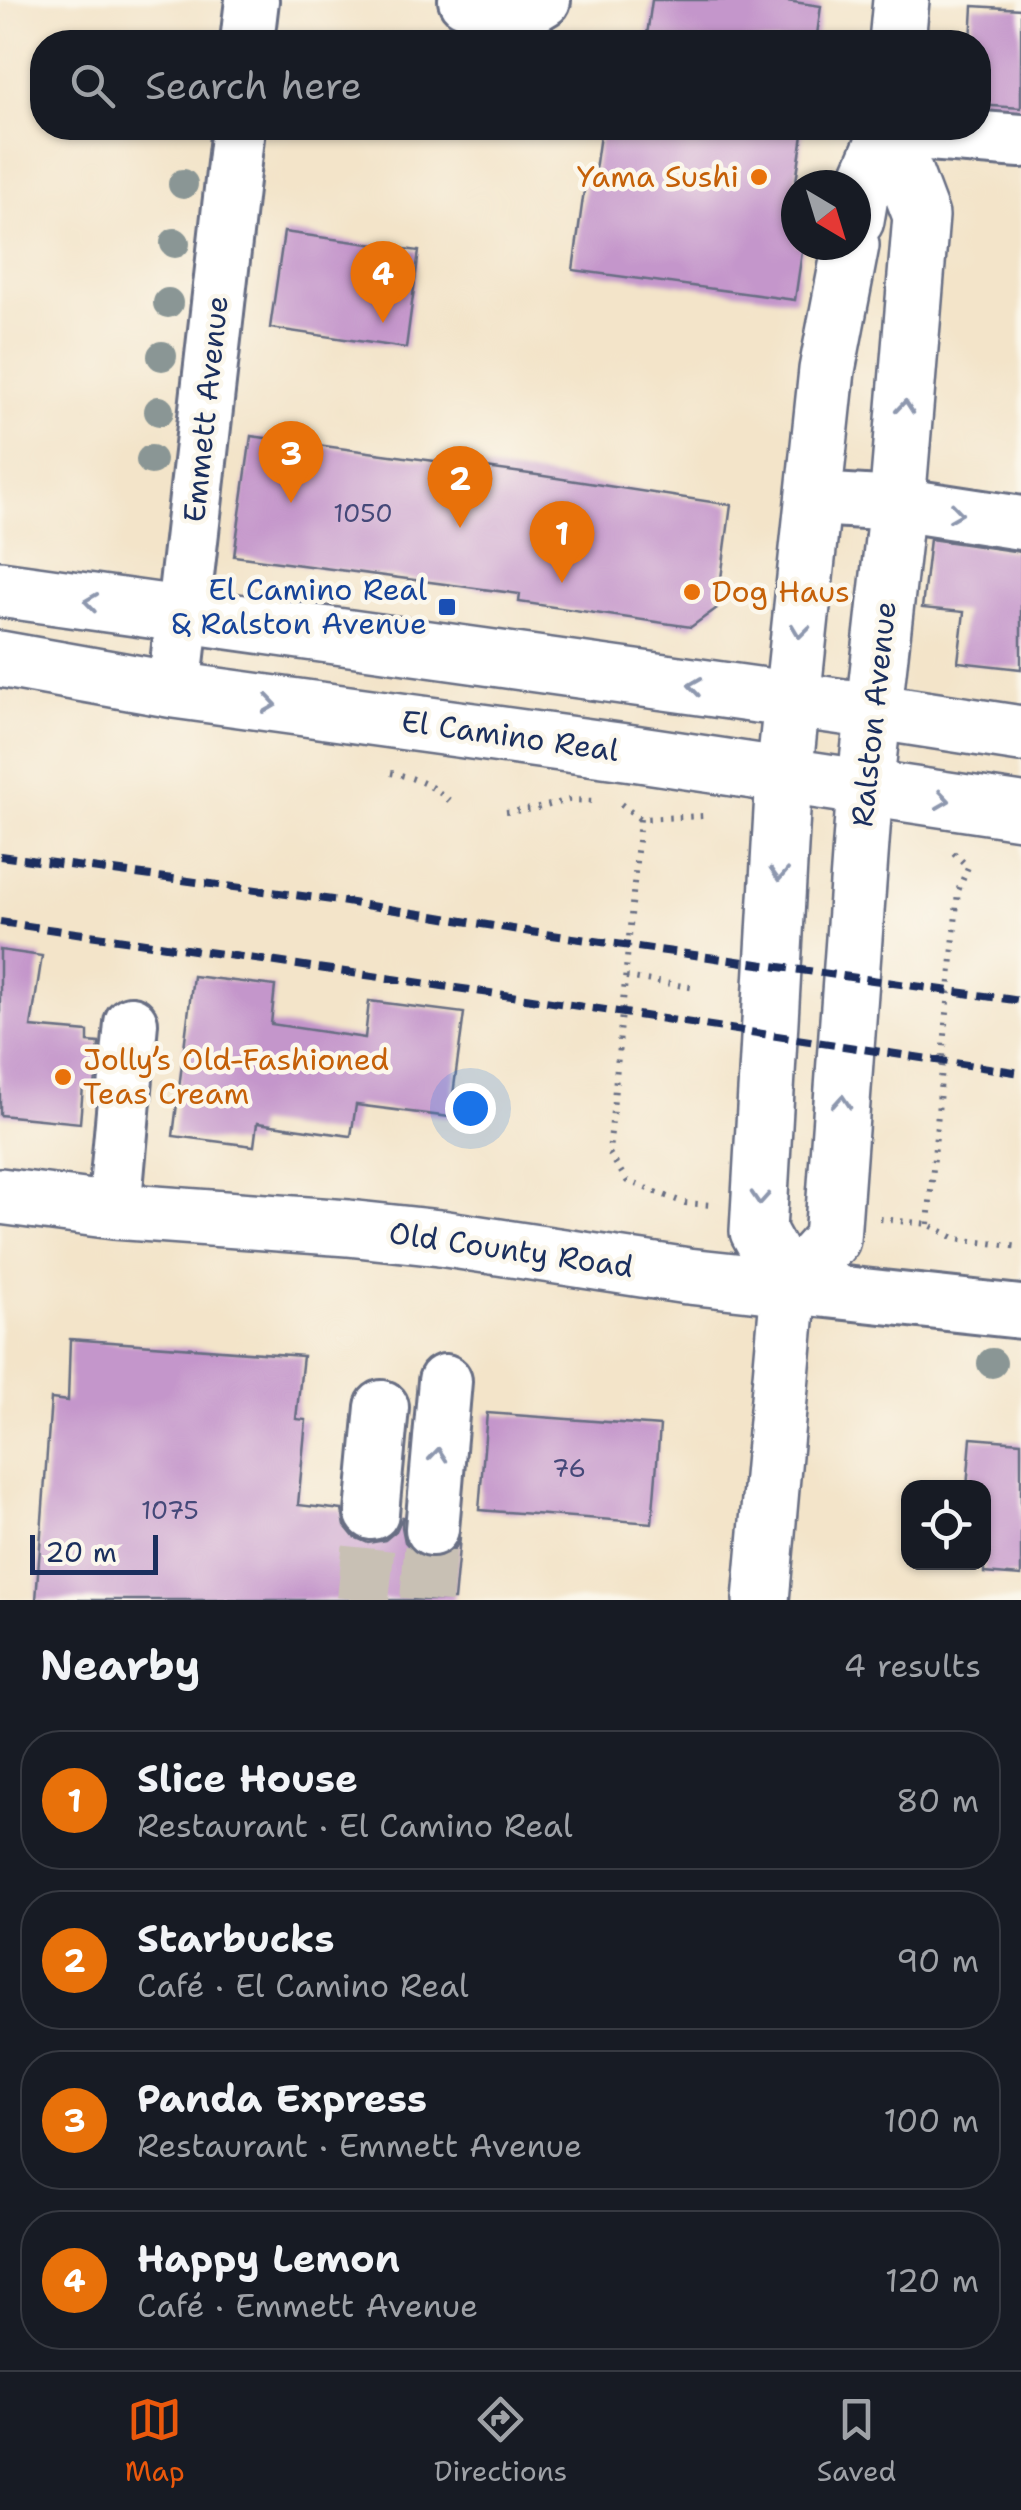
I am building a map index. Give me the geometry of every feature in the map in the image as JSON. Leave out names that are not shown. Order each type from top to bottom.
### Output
[{"type":"main road","points":[[898,30],[901,0]]},
{"type":"main road","points":[[871,171],[884,140]]},
{"type":"main road","name":"Ralston Avenue","points":[[789,1287],[832,1239],[872,711],[896,504],[921,216],[893,140]]},
{"type":"main road","points":[[761,1600],[789,1287],[758,1231],[784,776],[828,370],[848,260]]},
{"type":"main road","points":[[0,589],[1021,734]]},
{"type":"main road","name":"El Camino Real","points":[[0,659],[174,690],[1021,811]]},
{"type":"main road","name":"Old County Road","points":[[0,1196],[114,1211],[348,1228],[789,1287]]},
{"type":"street","points":[[248,30],[252,0]]},
{"type":"street","points":[[466,0],[529,9],[544,0]]},
{"type":"street","points":[[991,138],[1021,141]]},
{"type":"street","name":"Emmett Avenue","points":[[174,690],[237,140]]},
{"type":"street","points":[[815,499],[896,504],[1018,522]]},
{"type":"street","points":[[114,1211],[131,1023]]},
{"type":"street","name":"Old County Road","points":[[789,1287],[1021,1312]]},
{"type":"street","points":[[432,1529],[444,1382]]},
{"type":"street","points":[[372,1513],[382,1407]]},
{"type":"path","points":[[506,812],[534,810],[569,800],[622,804],[640,819],[704,816]]},
{"type":"path","points":[[640,819],[609,1153],[627,1181],[685,1203]]},
{"type":"path","points":[[928,1224],[958,891],[968,868],[950,848]]},
{"type":"path","points":[[626,976],[696,988]]},
{"type":"path","points":[[904,1221],[928,1224],[956,1239],[1021,1247]]},
{"type":"building","points":[[652,0],[780,0],[821,6],[818,30],[648,30]]},
{"type":"building","points":[[973,6],[1021,9],[1021,108],[991,106],[991,30],[972,30]]},
{"type":"building","points":[[599,140],[802,140],[798,170],[781,170],[781,260],[801,260],[795,300],[573,270],[585,183],[593,184]]},
{"type":"building","points":[[284,232],[419,251],[406,348],[270,328]]},
{"type":"building","points":[[251,436],[731,505],[717,608],[691,627],[519,602],[520,594],[234,556]]},
{"type":"building","points":[[930,539],[1021,552],[1021,669],[958,662],[964,612],[922,608]]},
{"type":"building","points":[[0,950],[42,956],[31,1027],[88,1032],[88,1042],[99,1043],[95,1088],[83,1087],[80,1123],[0,1115]]},
{"type":"building","points":[[193,976],[275,986],[271,1024],[365,1038],[369,1001],[464,1013],[450,1117],[356,1105],[351,1136],[257,1123],[254,1146],[173,1136]]},
{"type":"building","points":[[70,1339],[303,1356],[296,1419],[306,1420],[298,1505],[342,1510],[345,1526],[354,1537],[368,1543],[385,1540],[396,1531],[403,1516],[405,1542],[416,1554],[428,1559],[446,1556],[460,1537],[454,1600],[36,1600],[51,1399],[68,1401]]},
{"type":"building","points":[[487,1413],[660,1426],[652,1523],[479,1510]]},
{"type":"building","points":[[971,1438],[1021,1442],[1021,1576],[984,1573],[991,1570],[991,1480],[968,1480]]},
{"type":"tunnel","points":[[363,1600],[372,1513]]},
{"type":"tunnel","points":[[426,1600],[432,1529]]},
{"type":"railway","points":[[0,856],[340,901],[1021,1001]]},
{"type":"railway","points":[[0,922],[1021,1073]]},
{"type":"place","name":"Yama Sushi","points":[[759,177]]},
{"type":"place","name":"Happy Lemon","points":[[383,323]]},
{"type":"place","name":"Panda Express","points":[[291,503]]},
{"type":"place","name":"Starbucks","points":[[460,528]]},
{"type":"place","name":"Slice House","points":[[562,583]]},
{"type":"place","name":"Dog Haus","points":[[692,592]]},
{"type":"place","name":"El Camino Real & Ralston Avenue","points":[[447,607]]},
{"type":"place","name":"Jolly’s Old-Fashioned Teas Cream","points":[[63,1077]]}]
